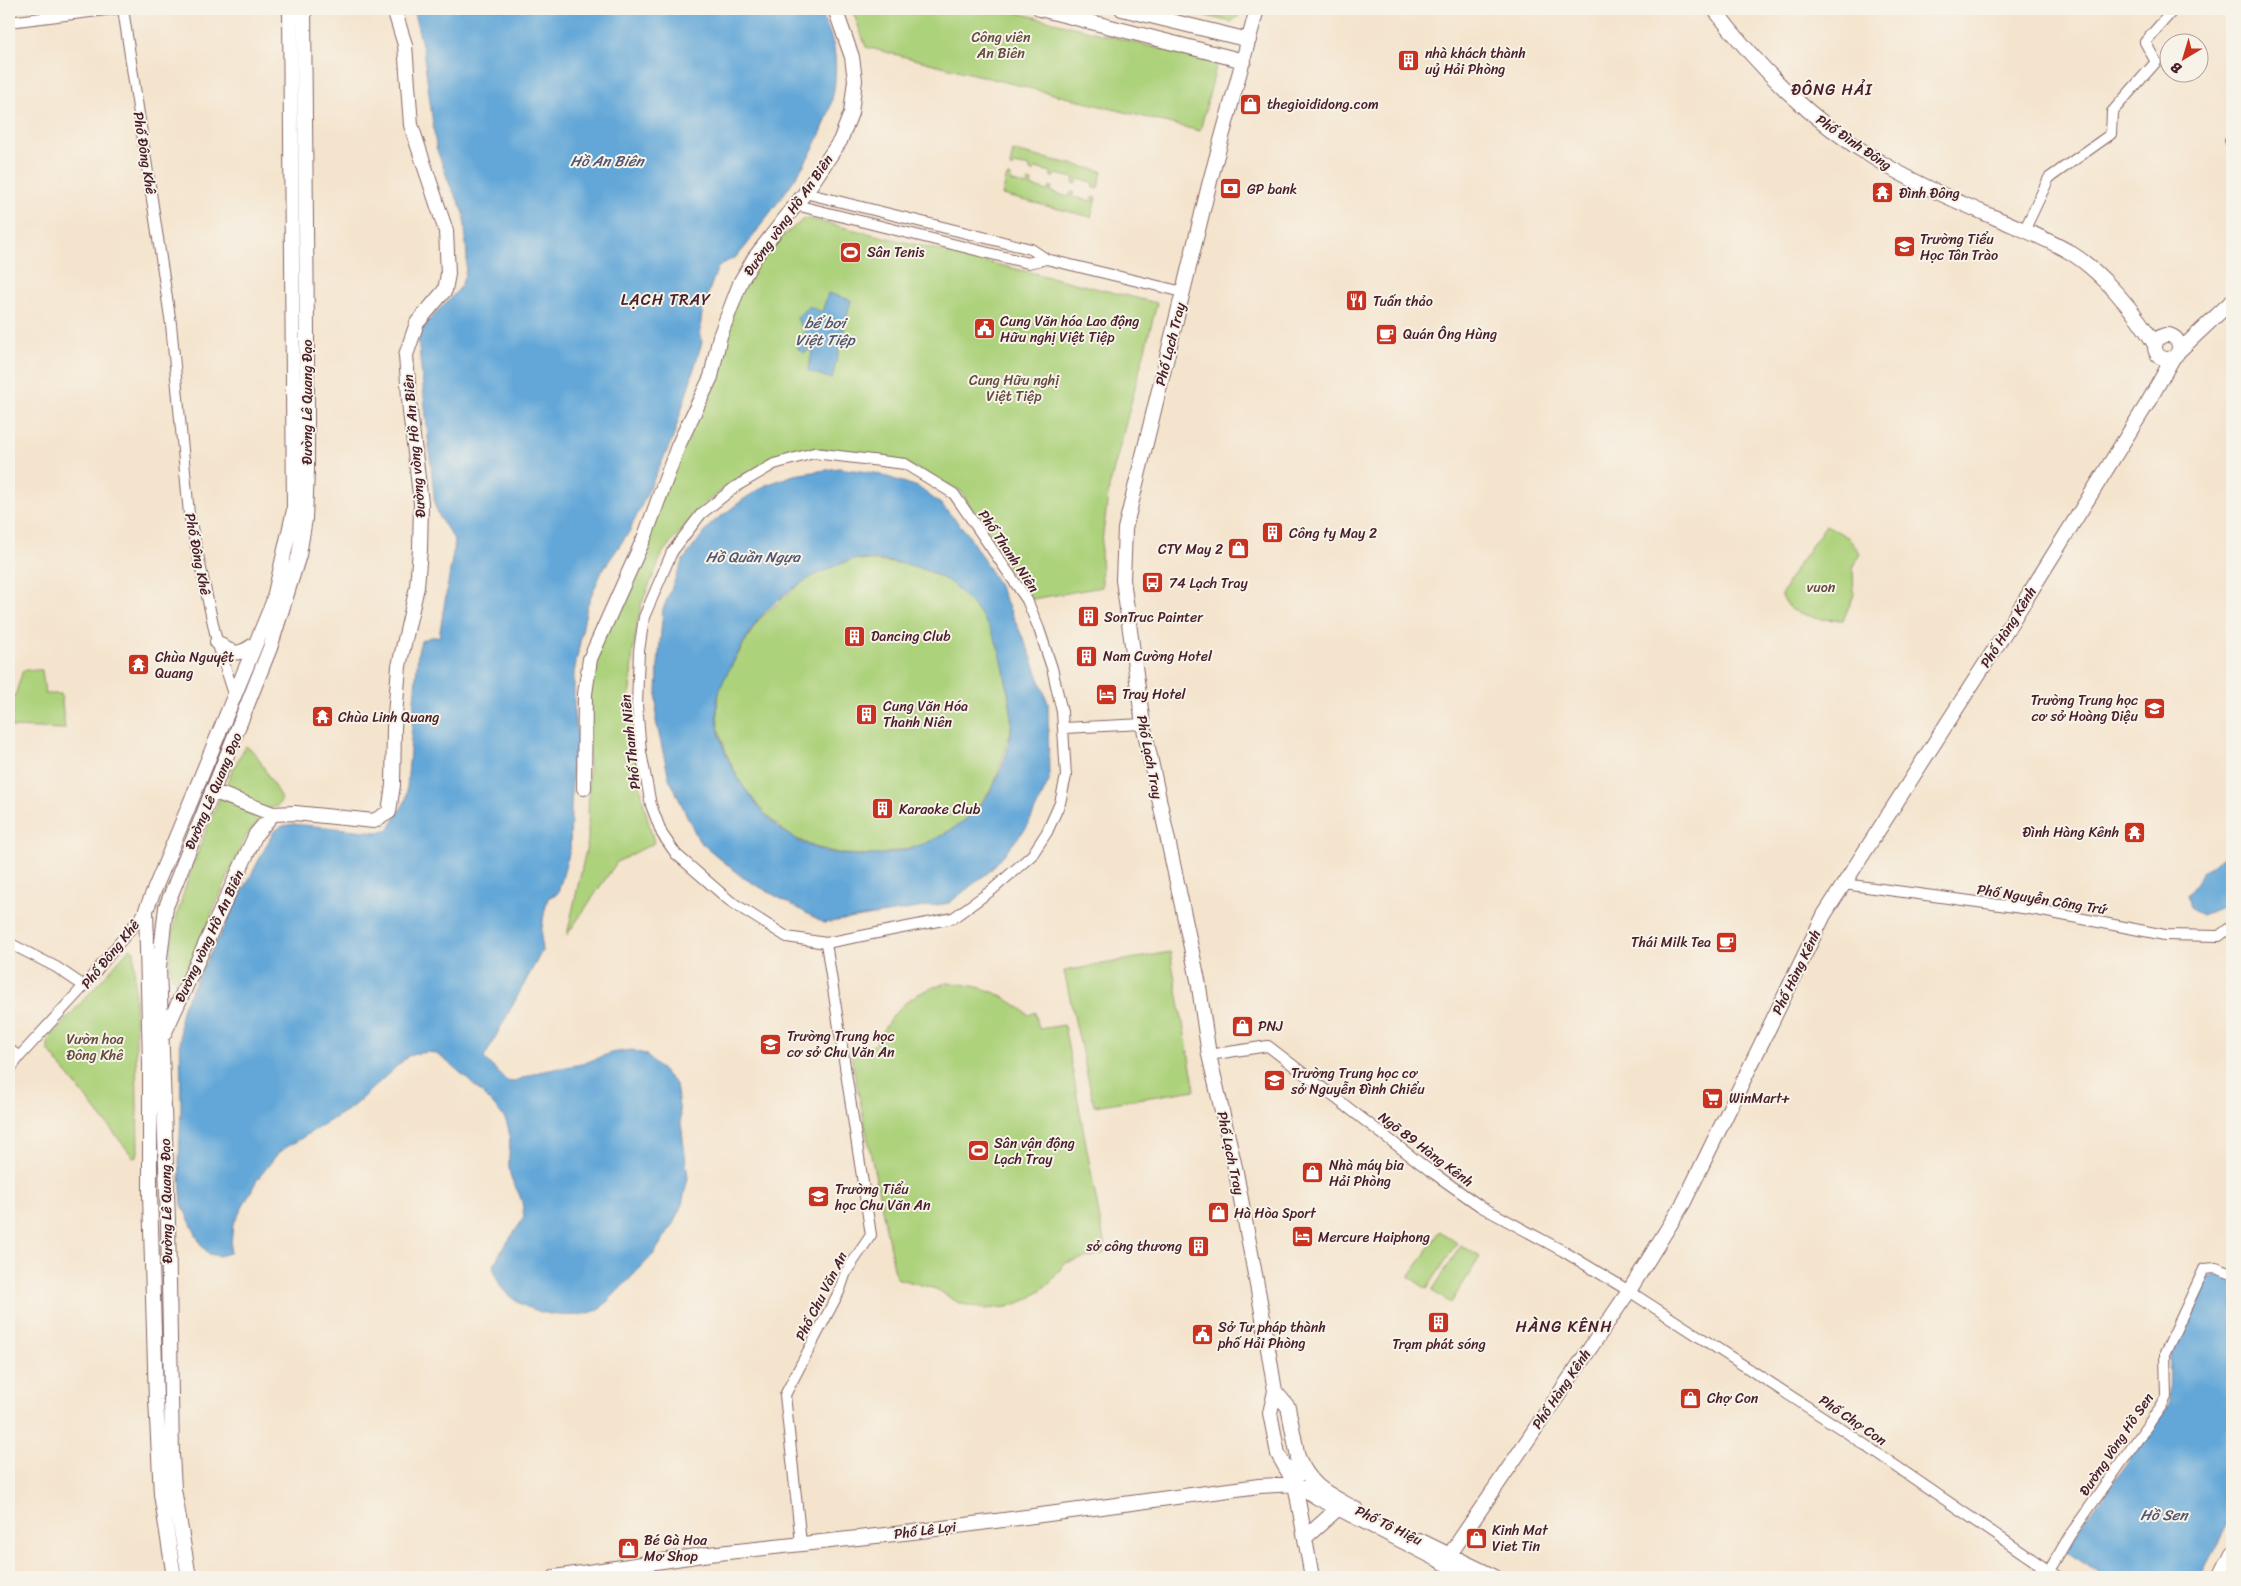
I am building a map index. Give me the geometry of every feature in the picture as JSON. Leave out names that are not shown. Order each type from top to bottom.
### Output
[{"type":"street","points":[[9,22],[114,9]]},
{"type":"street","name":"Phố Đông Khê","points":[[9,1071],[19,1057],[35,1042],[84,986],[146,910],[234,694],[217,642],[189,514],[170,316],[122,9]]},
{"type":"street","name":"Đường Lê Quang Đạo","points":[[234,694],[273,602],[294,510],[290,9]]},
{"type":"street","name":"Đường Lê Quang Đạo","points":[[189,1577],[174,1481],[159,967],[166,907],[250,702],[284,605],[298,555],[305,519],[307,332],[304,9]]},
{"type":"street","name":"Đường vòng Hồ An Biên","points":[[212,791],[273,814],[295,813],[374,821],[388,812],[393,785],[394,728],[399,666],[417,587],[420,549],[421,503],[410,411],[406,355],[417,323],[446,290],[448,260],[446,231],[411,125],[406,45],[394,9]]},
{"type":"street","name":"Đường vòng Hồ An Biên","points":[[584,788],[585,694],[590,659],[645,536],[678,446],[711,377],[720,336],[733,299],[756,257],[805,193],[840,141],[851,114],[855,80],[852,57],[835,9]]},
{"type":"street","points":[[1040,9],[1244,61]]},
{"type":"street","points":[[1122,9],[1249,40]]},
{"type":"street","name":"Phố Lạch Tray","points":[[1257,9],[1210,181],[1125,529],[1123,580],[1143,724],[1198,980],[1209,1055],[1236,1176],[1275,1391],[1270,1413],[1278,1454],[1296,1484]]},
{"type":"street","name":"Phố Đình Đông","points":[[1714,9],[1748,54],[1796,101],[1894,170],[1958,202],[2072,253],[2110,287],[2159,345]]},
{"type":"street","points":[[2024,230],[2049,178],[2111,134],[2112,112],[2156,62],[2145,42],[2174,9]]},
{"type":"street","points":[[805,193],[1031,249],[1046,259],[1183,292]]},
{"type":"street","points":[[796,205],[1028,263],[1046,259]]},
{"type":"street","points":[[902,231],[905,218]]},
{"type":"street","points":[[956,245],[959,232]]},
{"type":"street","name":"Phố Hàng Kênh","points":[[1448,1559],[1629,1290],[1689,1193],[1824,915],[1996,647],[2158,385],[2176,350],[2232,301]]},
{"type":"street","points":[[2158,385],[2159,345],[2170,336],[2176,350],[2165,359],[2159,345]]},
{"type":"street","name":"Phố Thanh Niên","points":[[814,454],[905,464],[954,494],[1026,600],[1052,668],[1064,728],[1066,776],[1060,803],[1047,832],[1032,855],[992,890],[953,918],[826,943],[787,938],[730,901],[676,854],[662,834],[651,806],[641,752],[637,705],[639,651],[644,617],[672,552],[701,514],[735,488],[774,464],[814,454]]},
{"type":"street","points":[[217,642],[228,652],[235,654],[243,653],[255,644]]},
{"type":"street","points":[[234,694],[250,702]]},
{"type":"street","points":[[1064,728],[1143,724]]},
{"type":"street","name":"Đường vòng Hồ An Biên","points":[[150,1062],[256,834],[273,814]]},
{"type":"street","name":"Phố Nguyễn Công Trứ","points":[[1844,884],[2037,910],[2166,935],[2219,936],[2232,926]]},
{"type":"street","points":[[146,910],[166,907]]},
{"type":"street","name":"Đường Lê Quang Đạo","points":[[146,910],[150,1062],[150,1194],[156,1400],[161,1494],[174,1577]]},
{"type":"street","points":[[9,943],[56,968],[84,986]]},
{"type":"street","name":"Phố Chu Văn An","points":[[801,1543],[785,1395],[839,1292],[846,1272],[871,1236],[826,943]]},
{"type":"street","name":"Ngõ 89 Hàng Kênh","points":[[1209,1055],[1268,1046],[1429,1170],[1480,1206],[1563,1251],[1629,1290]]},
{"type":"street","points":[[9,1049],[19,1057]]},
{"type":"street","name":"Đường Vòng Hồ Sen","points":[[2049,1571],[2070,1535],[2162,1406],[2166,1397],[2165,1353],[2204,1269],[2216,1268],[2232,1274]]},
{"type":"street","name":"Phố Chợ Con","points":[[1629,1290],[1859,1440],[2058,1577]]},
{"type":"street","name":"Phố Lạch Tray","points":[[1275,1391],[1288,1407],[1298,1457],[1296,1484]]},
{"type":"street","name":"Phố Tô Hiệu","points":[[1298,1457],[1306,1475],[1317,1487],[1341,1506]]},
{"type":"street","points":[[1296,1484],[1312,1577]]},
{"type":"street","name":"Phố Lê Lợi","points":[[556,1577],[709,1554],[913,1532],[1259,1486],[1296,1484]]},
{"type":"street","name":"Phố Tô Hiệu","points":[[1296,1484],[1448,1559],[1495,1577]]},
{"type":"street","points":[[1306,1537],[1341,1506]]},
{"type":"street","points":[[2220,1577],[2232,1553]]},
{"type":"street","name":"Phố Tô Hiệu","points":[[1448,1559],[1472,1577]]},
{"type":"green space","name":"Công viên An Biên","points":[[852,9],[1002,9],[1217,63],[1200,131],[866,47]]},
{"type":"green space","points":[[1178,9],[1241,9],[1239,16],[1231,22]]},
{"type":"green space","points":[[1013,151],[1102,171],[1098,189],[1093,188],[1095,183],[1078,179],[1076,184],[1073,183],[1074,178],[1056,174],[1054,177],[1051,177],[1051,172],[1035,168],[1033,172],[1030,171],[1030,167],[1014,164],[1013,167],[1010,167]]},
{"type":"green space","points":[[1007,176],[1011,177],[1010,181],[1027,186],[1028,181],[1032,182],[1031,186],[1048,191],[1050,186],[1052,187],[1051,192],[1069,197],[1071,192],[1074,192],[1072,197],[1091,201],[1092,197],[1096,198],[1091,217],[1002,195]]},
{"type":"green space","name":"Cung Hữu nghị Việt Tiệp","points":[[805,218],[1157,303],[1109,488],[1101,549],[1102,587],[1027,600],[961,491],[906,463],[814,448],[777,455],[739,478],[704,504],[663,552],[641,605],[633,650],[629,703],[634,750],[643,801],[654,843],[617,862],[567,935],[588,841],[590,659],[745,278],[766,250]]},
{"type":"green space","name":"vuon","points":[[1826,525],[1849,538],[1860,553],[1853,569],[1854,595],[1843,620],[1819,619],[1791,610],[1781,595],[1796,568]]},
{"type":"green space","points":[[854,559],[915,565],[950,582],[983,614],[1000,649],[1011,710],[1011,731],[994,785],[967,820],[927,844],[877,855],[842,854],[815,847],[790,836],[762,811],[740,782],[727,755],[718,727],[717,703],[721,684],[758,620],[809,576]]},
{"type":"green space","points":[[23,670],[42,670],[45,694],[61,694],[65,729],[9,727],[9,696],[15,696]]},
{"type":"green space","points":[[246,746],[256,754],[282,800],[277,806],[267,809],[245,838],[184,978],[177,982],[170,968],[172,941],[180,906],[207,828],[236,763]]},
{"type":"green space","name":"Vườn hoa Đông Khê","points":[[130,948],[134,951],[138,1152],[137,1156],[133,1157],[48,1050],[48,1040]]},
{"type":"green space","points":[[1170,952],[1195,1090],[1094,1106],[1064,971]]},
{"type":"green space","name":"Sân vận động Lạch Tray","points":[[946,983],[981,988],[1000,995],[1029,1015],[1035,1012],[1039,1029],[1064,1025],[1106,1253],[1065,1263],[1050,1283],[1029,1299],[1007,1307],[983,1309],[959,1303],[936,1289],[896,1278],[853,1066],[851,1053],[875,1045],[888,1022],[903,1005],[921,993]]},
{"type":"green space","points":[[1440,1231],[1457,1243],[1427,1289],[1409,1277]]},
{"type":"green space","points":[[1461,1245],[1480,1257],[1451,1303],[1432,1291]]},
{"type":"water","name":"Hồ An Biên","points":[[413,9],[820,9],[833,44],[835,56],[835,79],[832,101],[816,143],[793,182],[746,246],[736,257],[722,264],[717,269],[702,314],[702,342],[673,438],[629,532],[602,571],[587,606],[574,673],[574,715],[578,739],[572,774],[570,850],[558,893],[548,898],[542,924],[542,951],[484,1058],[507,1081],[512,1082],[539,1072],[582,1064],[611,1053],[632,1050],[645,1054],[676,1084],[688,1178],[682,1204],[673,1224],[653,1255],[600,1309],[575,1315],[560,1315],[532,1309],[508,1295],[500,1285],[493,1267],[501,1251],[524,1218],[521,1199],[510,1174],[508,1128],[502,1115],[485,1096],[461,1073],[434,1053],[408,1056],[352,1107],[279,1152],[257,1180],[233,1225],[230,1253],[219,1256],[209,1254],[201,1245],[182,1205],[179,1163],[181,1109],[180,1020],[183,1006],[274,831],[283,826],[293,824],[377,832],[389,829],[406,800],[418,652],[421,641],[430,637],[439,637],[455,541],[440,518],[435,506],[418,338],[426,323],[460,288],[465,275],[467,258],[464,213],[449,183],[436,147],[423,49]]},
{"type":"water","name":"bể bơi Việt Tiệp","points":[[828,293],[851,300],[832,379],[808,371],[813,347],[804,353],[798,349],[797,341],[806,331],[800,326],[797,317],[809,306],[822,312]]},
{"type":"water","name":"Hồ Quần Ngựa","points":[[838,468],[875,473],[918,487],[942,505],[967,533],[997,582],[1029,651],[1048,703],[1049,781],[1027,827],[990,871],[949,903],[824,923],[742,877],[699,841],[669,778],[656,721],[658,665],[663,609],[683,560],[711,524],[766,485],[794,475]],"holes":[[[854,559],[867,559],[914,566],[925,570],[952,584],[975,608],[990,629],[1003,663],[1012,727],[1007,752],[994,785],[977,808],[956,827],[930,841],[902,851],[873,855],[844,854],[816,848],[790,836],[772,822],[741,784],[729,762],[721,739],[717,715],[717,703],[721,686],[758,620],[768,609],[790,591],[827,569]]]},
{"type":"water","points":[[2225,855],[2232,857],[2232,903],[2202,915],[2190,908],[2187,895],[2203,872]]},
{"type":"water","name":"Hồ Sen","points":[[2217,1275],[2232,1281],[2232,1516],[2200,1577],[2105,1577],[2067,1552],[2066,1547],[2169,1404],[2170,1355],[2205,1278]]},
{"type":"place","name":"nhà khách thành uỷ Hải Phòng","points":[[1409,61]]},
{"type":"place","name":"thegioididong.com","points":[[1251,104]]},
{"type":"place","name":"GP bank","points":[[1231,189]]},
{"type":"place","name":"Đình Đông","points":[[1883,193]]},
{"type":"place","name":"Trường Tiểu Học Tân Trào","points":[[1904,247]]},
{"type":"place","name":"Sân Tenis","points":[[851,252]]},
{"type":"place","name":"Tuấn thảo","points":[[1357,301]]},
{"type":"place","name":"Cung Văn hóa Lao động Hữu nghị Việt Tiệp","points":[[984,329]]},
{"type":"place","name":"Quán Ông Hùng","points":[[1387,334]]},
{"type":"place","name":"Công ty May 2","points":[[1273,533]]},
{"type":"place","name":"CTY May 2","points":[[1239,549]]},
{"type":"place","name":"74 Lạch Tray","points":[[1153,583]]},
{"type":"place","name":"SonTruc Painter","points":[[1088,617]]},
{"type":"place","name":"Dancing Club","points":[[855,636]]},
{"type":"place","name":"Nam Cường Hotel","points":[[1087,656]]},
{"type":"place","name":"Chùa Nguyệt Quang","points":[[139,665]]},
{"type":"place","name":"Tray Hotel","points":[[1106,694]]},
{"type":"place","name":"Trường Trung học cơ sở Hoàng Diệu","points":[[2154,708]]},
{"type":"place","name":"Cung Văn Hóa Thanh Niên","points":[[867,714]]},
{"type":"place","name":"Chùa Linh Quang","points":[[322,717]]},
{"type":"place","name":"Karaoke Club","points":[[883,809]]},
{"type":"place","name":"Đình Hàng Kênh","points":[[2135,832]]},
{"type":"place","name":"Thái Milk Tea","points":[[1727,942]]},
{"type":"place","name":"PNJ","points":[[1242,1026]]},
{"type":"place","name":"Trường Trung học cơ sở Chu Văn An","points":[[771,1044]]},
{"type":"place","name":"Trường Trung học cơ sở Nguyễn Đình Chiểu","points":[[1275,1081]]},
{"type":"place","name":"WinMart+","points":[[1713,1098]]},
{"type":"place","name":"Sân vận động Lạch Tray","points":[[978,1151]]},
{"type":"place","name":"Nhà máy bia Hải Phòng","points":[[1313,1173]]},
{"type":"place","name":"Trường Tiểu học Chu Văn An","points":[[819,1197]]},
{"type":"place","name":"Hà Hòa Sport","points":[[1218,1213]]},
{"type":"place","name":"Mercure Haiphong","points":[[1302,1237]]},
{"type":"place","name":"sở công thương","points":[[1198,1246]]},
{"type":"place","name":"Trạm phát sóng","points":[[1439,1322]]},
{"type":"place","name":"Sở Tư pháp thành phố Hải Phòng","points":[[1202,1335]]},
{"type":"place","name":"Chợ Con","points":[[1691,1398]]},
{"type":"place","name":"Kinh Mat Viet Tin","points":[[1476,1538]]},
{"type":"place","name":"Bé Gà Hoa Mơ Shop","points":[[628,1548]]},
{"type":"district","name":"ĐÔNG HẢI","points":[[1832,89]]},
{"type":"district","name":"LẠCH TRAY","points":[[666,299]]},
{"type":"district","name":"HÀNG KÊNH","points":[[1564,1326]]}]
